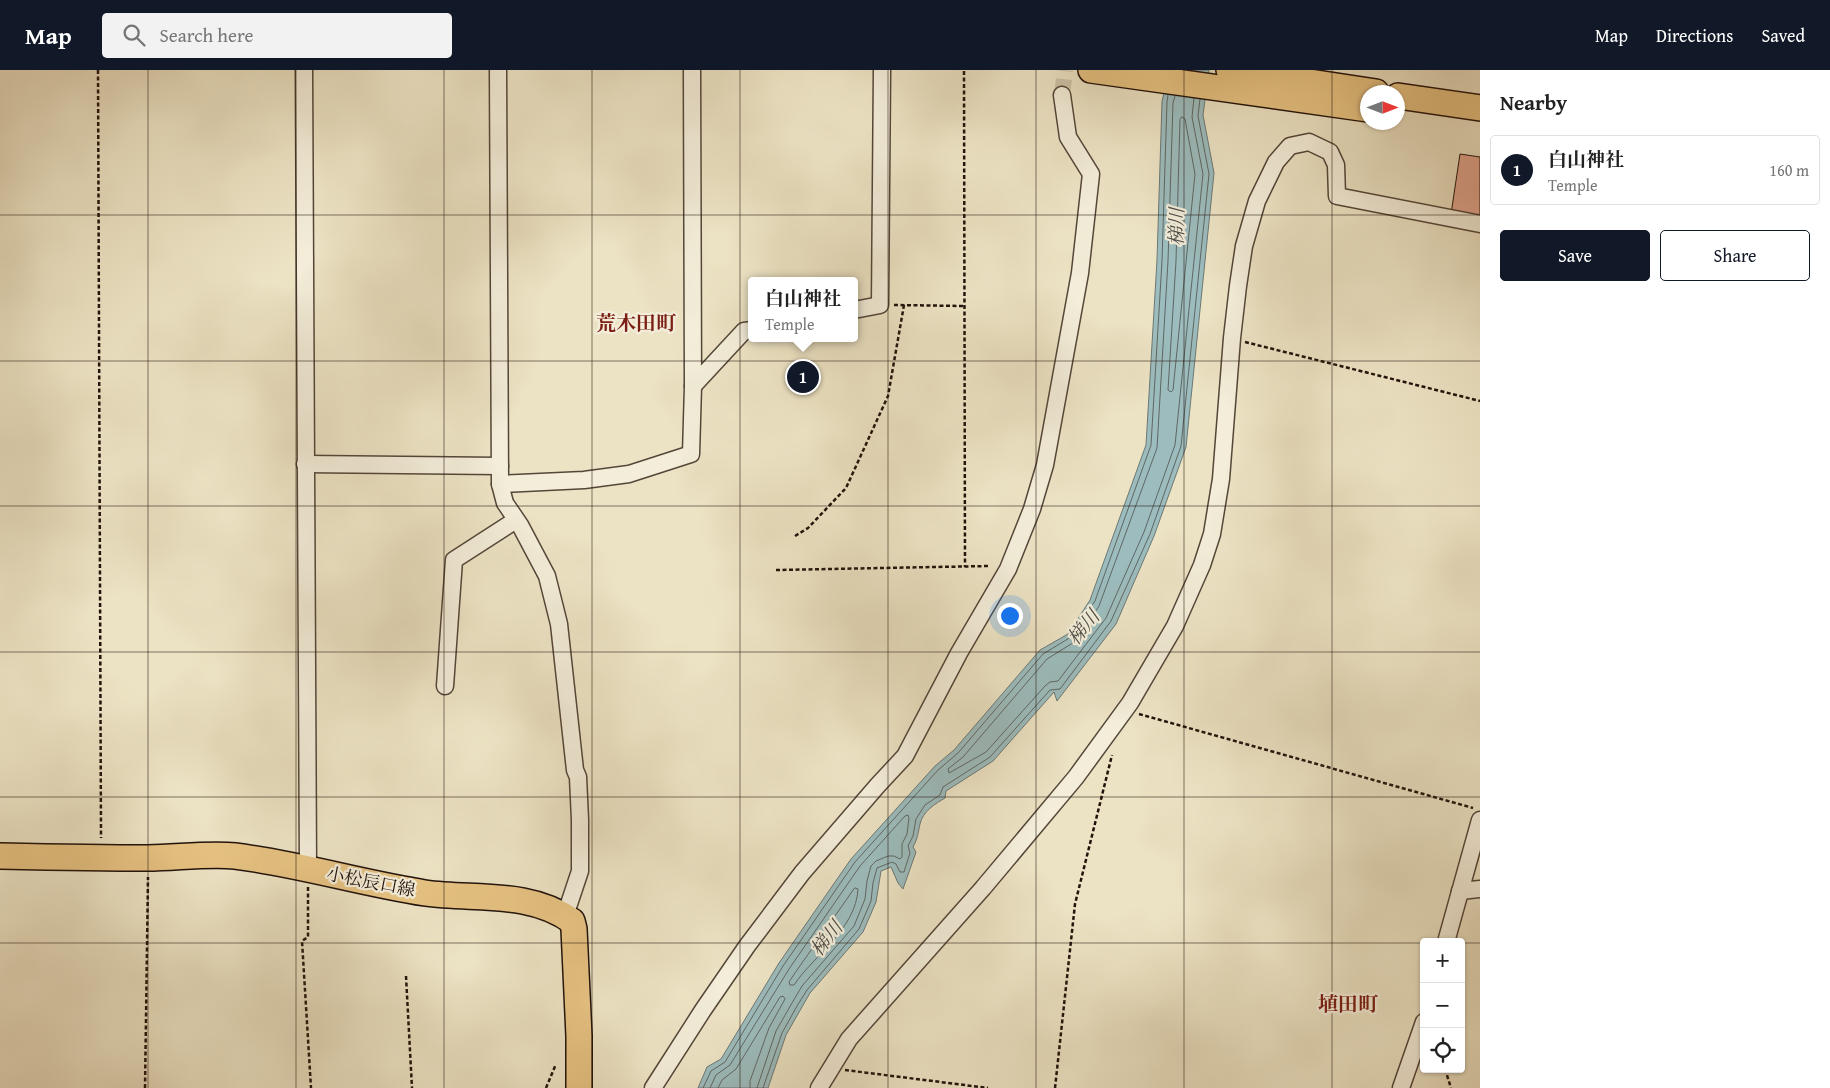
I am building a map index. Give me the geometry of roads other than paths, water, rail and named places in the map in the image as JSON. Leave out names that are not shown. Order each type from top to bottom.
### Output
[{"type":"main road","points":[[1094,70],[1288,88],[1360,91]]},
{"type":"main road","points":[[1228,70],[1360,107]]},
{"type":"main road","points":[[1405,97],[1480,108]]},
{"type":"main road","points":[[1405,114],[1480,125]]},
{"type":"main road","name":"小松辰口線","points":[[0,856],[148,858],[233,856],[308,868],[341,878],[426,893],[517,900],[533,903],[565,916]]},
{"type":"main road","points":[[565,916],[572,921],[574,930],[579,1036],[579,1088]]},
{"type":"street","points":[[304,70],[308,868]]},
{"type":"street","points":[[498,70],[500,484],[505,503],[548,576],[559,624],[575,770],[578,778],[580,820],[580,871],[565,916]]},
{"type":"street","points":[[500,484],[584,480],[629,474],[691,454],[693,386],[692,70]]},
{"type":"street","points":[[858,309],[880,305],[882,70]]},
{"type":"street","points":[[653,1088],[733,966],[791,887],[905,756],[959,653],[1012,560],[1032,509],[1045,464],[1080,273],[1091,174],[1068,137],[1062,95]]},
{"type":"street","points":[[819,1088],[849,1038],[984,888],[1076,778],[1130,703],[1175,626],[1202,565],[1212,534],[1221,479],[1232,338],[1244,246],[1257,201],[1276,162],[1290,146],[1309,142],[1330,152],[1336,166],[1337,196],[1480,224]]},
{"type":"street","points":[[693,386],[744,331],[748,330]]},
{"type":"street","points":[[305,464],[500,466]]},
{"type":"street","points":[[445,686],[454,560],[516,520]]},
{"type":"street","points":[[1447,938],[1480,820]]},
{"type":"street","points":[[1460,891],[1480,889]]},
{"type":"street","points":[[1401,1088],[1422,1028]]},
{"type":"water","name":"梯川","points":[[1170,70],[1209,70],[1203,115],[1214,173],[1186,447],[1154,536],[1116,624],[1057,701],[1054,692],[993,761],[946,791],[945,798],[933,805],[927,812],[920,824],[913,847],[916,852],[903,889],[898,883],[891,867],[881,871],[876,902],[863,932],[810,993],[786,1035],[768,1088],[698,1088],[707,1067],[721,1059],[779,963],[851,859],[935,766],[954,750],[1040,650],[1068,634],[1090,600],[1146,445],[1157,260],[1162,101]]},
{"type":"tunnel","points":[[1062,95],[1065,70]]},
{"type":"place","name":"白山神社","points":[[803,377]]},
{"type":"district","name":"荒木田町","points":[[636,323]]},
{"type":"district","name":"埴田町","points":[[1348,1004]]}]
